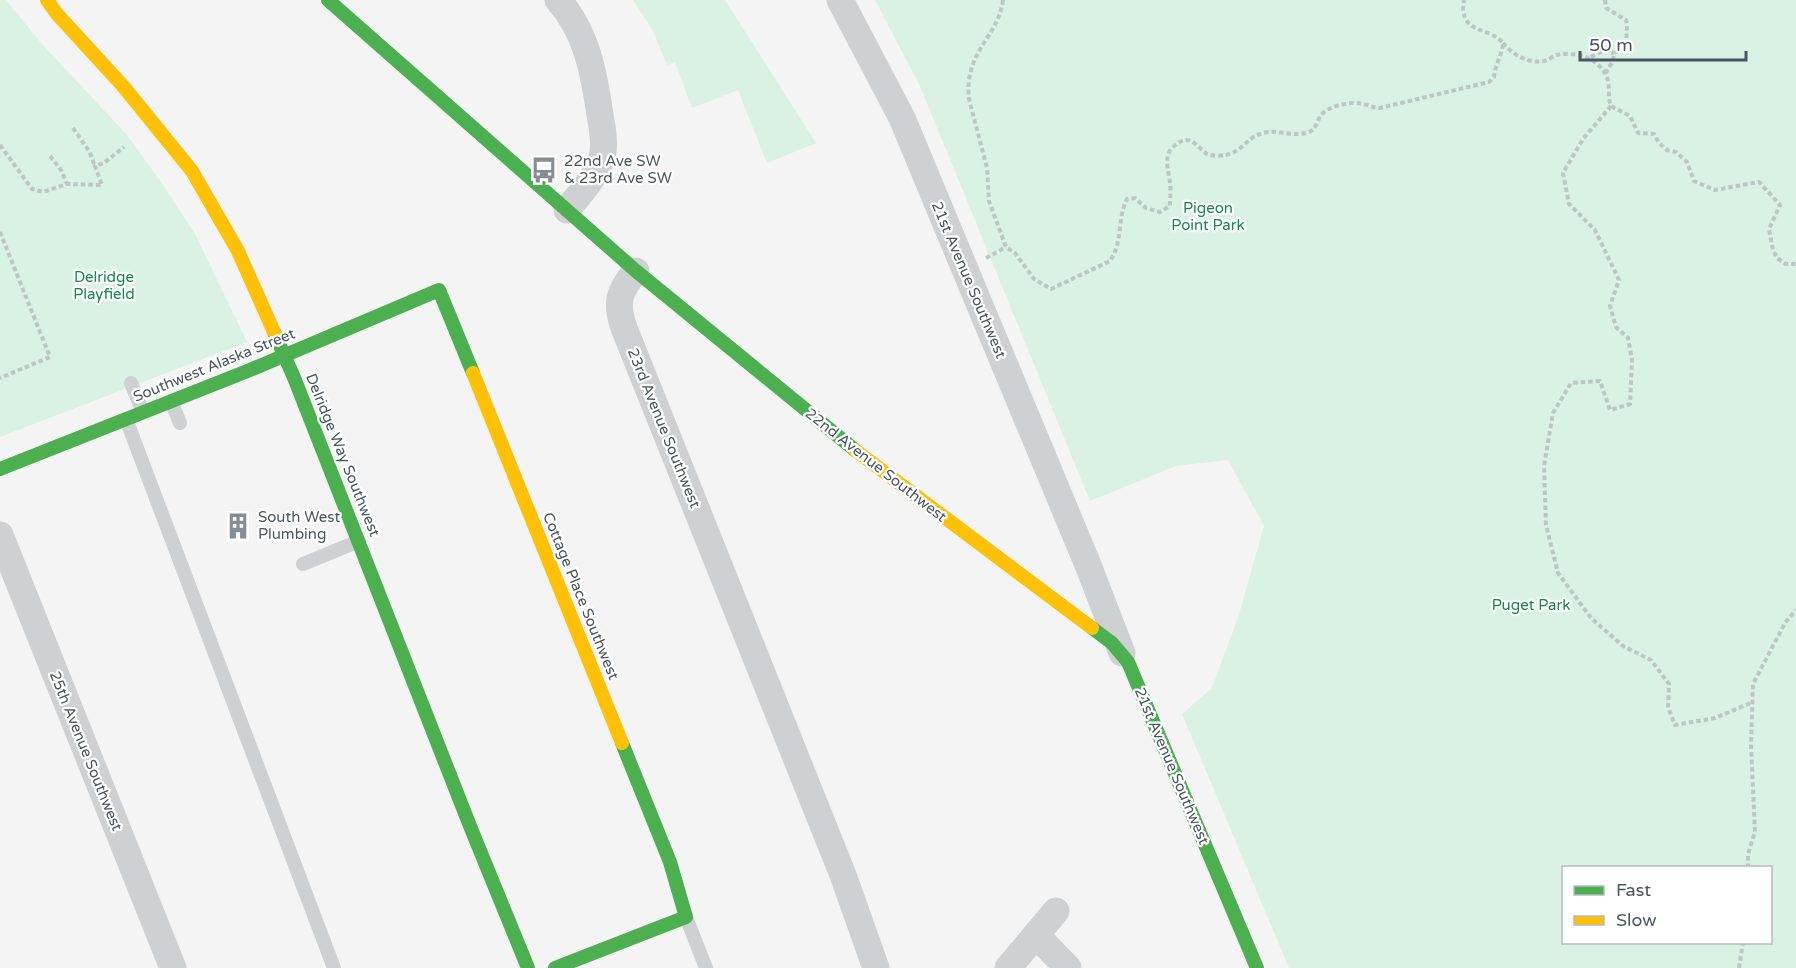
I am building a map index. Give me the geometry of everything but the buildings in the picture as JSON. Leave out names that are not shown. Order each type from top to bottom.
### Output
[{"type":"street","name":"Delridge Way Southwest","points":[[46,0],[123,86],[192,171],[238,251],[285,354],[528,968]]},
{"type":"street","points":[[328,0],[636,271]]},
{"type":"street","points":[[558,0],[581,35],[591,62],[603,136],[603,152],[598,169],[567,210]]},
{"type":"street","name":"21st Avenue Southwest","points":[[840,0],[902,118],[1088,565],[1122,653],[1146,704],[1257,968]]},
{"type":"street","name":"22nd Avenue Southwest","points":[[636,271],[873,465],[1112,643],[1122,653]]},
{"type":"street","name":"23rd Avenue Southwest","points":[[636,271],[622,288],[619,302],[620,315],[843,875],[876,968]]},
{"type":"street","name":"Southwest Alaska Street","points":[[0,469],[439,290]]},
{"type":"street","name":"Cottage Place Southwest","points":[[439,290],[670,862],[686,917]]},
{"type":"street","name":"25th Avenue Southwest","points":[[0,535],[173,968]]},
{"type":"street","points":[[1068,610],[1083,589],[1088,565]]},
{"type":"street","points":[[1008,968],[1056,911]]},
{"type":"street","points":[[555,968],[686,917]]},
{"type":"street","points":[[1036,935],[1068,968]]},
{"type":"lane","points":[[131,383],[143,412]]},
{"type":"lane","points":[[171,401],[180,423]]},
{"type":"lane","points":[[126,419],[334,968]]},
{"type":"lane","points":[[303,564],[359,541]]},
{"type":"lane","points":[[686,917],[706,968]]},
{"type":"path","points":[[1003,0],[1001,13],[972,63],[968,88],[969,99],[987,168],[989,201],[1006,247],[1015,253],[1034,279],[1050,289],[1110,261],[1116,252],[1122,207],[1127,199],[1136,198],[1146,208],[1160,212],[1170,206],[1167,156],[1173,147],[1186,140],[1195,142],[1207,154],[1234,153],[1262,132],[1287,134],[1309,132],[1322,115],[1333,108],[1361,103],[1380,108],[1489,82],[1494,77],[1503,43]]},
{"type":"path","points":[[1464,0],[1463,8],[1467,22],[1477,30],[1498,38],[1512,53],[1534,62],[1557,55],[1590,58],[1604,50],[1614,53],[1626,46],[1628,25],[1626,20],[1606,8],[1605,0]]},
{"type":"path","points":[[1605,74],[1613,61],[1614,53]]},
{"type":"path","points":[[1590,58],[1605,74],[1611,106],[1630,116],[1638,133],[1654,134],[1667,150],[1676,152],[1687,162],[1694,181],[1715,190],[1759,182],[1780,205],[1769,229],[1773,250],[1777,258],[1786,264],[1796,264]]},
{"type":"path","points":[[1611,106],[1583,140],[1563,173],[1569,204],[1595,230],[1619,280],[1610,306],[1616,327],[1628,338],[1632,360],[1630,404],[1610,410],[1600,381],[1571,383],[1553,413],[1544,466],[1546,525],[1558,573],[1591,618],[1623,646],[1651,660],[1669,684],[1668,706],[1675,725],[1715,718],[1753,702]]},
{"type":"path","points":[[0,145],[32,189],[43,192],[67,184],[102,185],[89,151],[73,128]]},
{"type":"path","points":[[95,166],[104,163],[124,147]]},
{"type":"path","points":[[50,156],[62,170],[67,184]]},
{"type":"path","points":[[0,232],[50,357],[0,378]]},
{"type":"path","points":[[983,260],[1006,247]]},
{"type":"path","points":[[1748,866],[1748,854],[1755,832],[1751,745],[1753,684],[1785,623],[1796,610]]},
{"type":"path","points":[[1739,968],[1743,944]]},
{"type":"green space","name":"Delridge Playfield","points":[[0,0],[6,0],[41,43],[127,135],[195,234],[247,342],[0,437]]},
{"type":"green space","points":[[633,0],[725,0],[816,143],[767,163],[738,90],[692,108],[675,62],[667,65],[653,31]]},
{"type":"green space","points":[[875,0],[1796,0],[1796,968],[1289,968],[1182,714],[1212,688],[1238,618],[1264,526],[1228,460],[1176,466],[1090,501],[920,86]]},
{"type":"traffic: fast","points":[[328,0],[636,271],[855,450]]},
{"type":"traffic: fast","points":[[0,469],[250,370],[439,290],[473,373]]},
{"type":"traffic: fast","points":[[274,332],[528,968]]},
{"type":"traffic: fast","points":[[1092,628],[1112,643],[1128,662],[1257,968]]},
{"type":"traffic: fast","points":[[555,968],[686,917],[670,862],[622,743]]},
{"type":"traffic: slow","points":[[47,0],[123,86],[192,171],[238,251],[274,332]]},
{"type":"traffic: slow","points":[[473,373],[622,743]]},
{"type":"traffic: slow","points":[[855,450],[1092,628]]},
{"type":"place","name":"22nd Ave SW & 23rd Ave SW","points":[[544,170]]},
{"type":"place","name":"South West Plumbing","points":[[238,526]]},
{"type":"park label","name":"Pigeon Point Park","points":[[1208,216]]},
{"type":"park label","name":"Puget Park","points":[[1531,605]]}]
